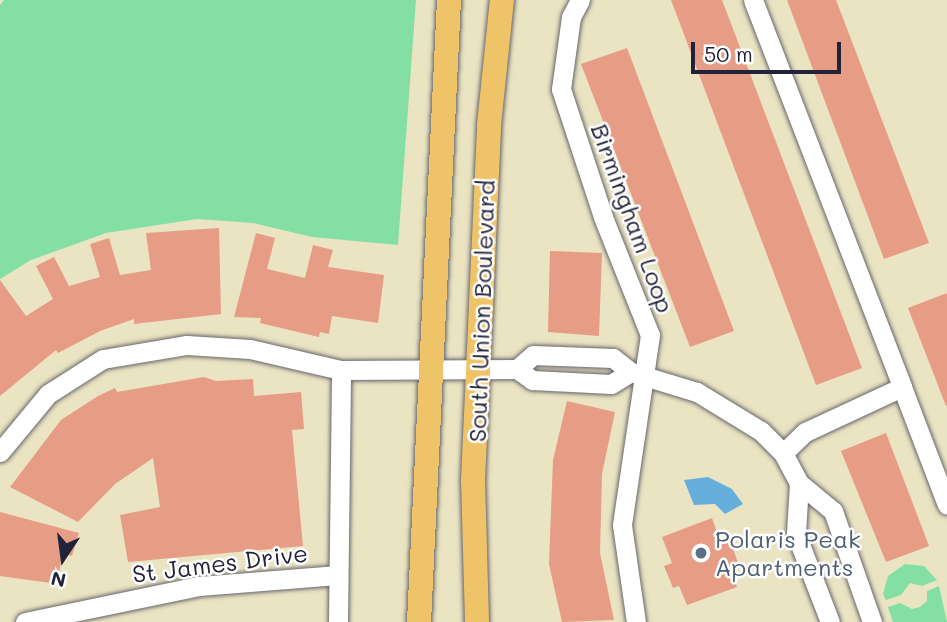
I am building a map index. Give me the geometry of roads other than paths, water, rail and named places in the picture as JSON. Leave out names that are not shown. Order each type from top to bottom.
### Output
[{"type":"main road","name":"South Union Boulevard","points":[[419,622],[429,368],[449,0]]},
{"type":"main road","name":"South Union Boulevard","points":[[477,622],[473,481],[489,125],[502,0]]},
{"type":"street","name":"Birmingham Loop","points":[[580,0],[571,17],[561,89],[603,217],[650,335],[639,374],[622,525],[636,622]]},
{"type":"street","points":[[753,0],[947,505]]},
{"type":"street","points":[[0,452],[48,394],[103,359],[187,345],[250,349],[341,370],[517,369],[533,355],[612,358],[639,374],[697,392],[761,431],[783,453],[799,483],[833,511],[872,622]]},
{"type":"street","points":[[338,622],[341,370]]},
{"type":"street","points":[[783,453],[805,432],[902,387]]},
{"type":"street","points":[[799,483],[796,534],[830,622]]},
{"type":"street","name":"St James Drive","points":[[25,622],[198,586],[338,575]]},
{"type":"water","points":[[708,477],[732,489],[743,504],[725,514],[715,504],[694,505],[684,480]]},
{"type":"place","name":"Polaris Peak Apartments","points":[[701,553]]}]
